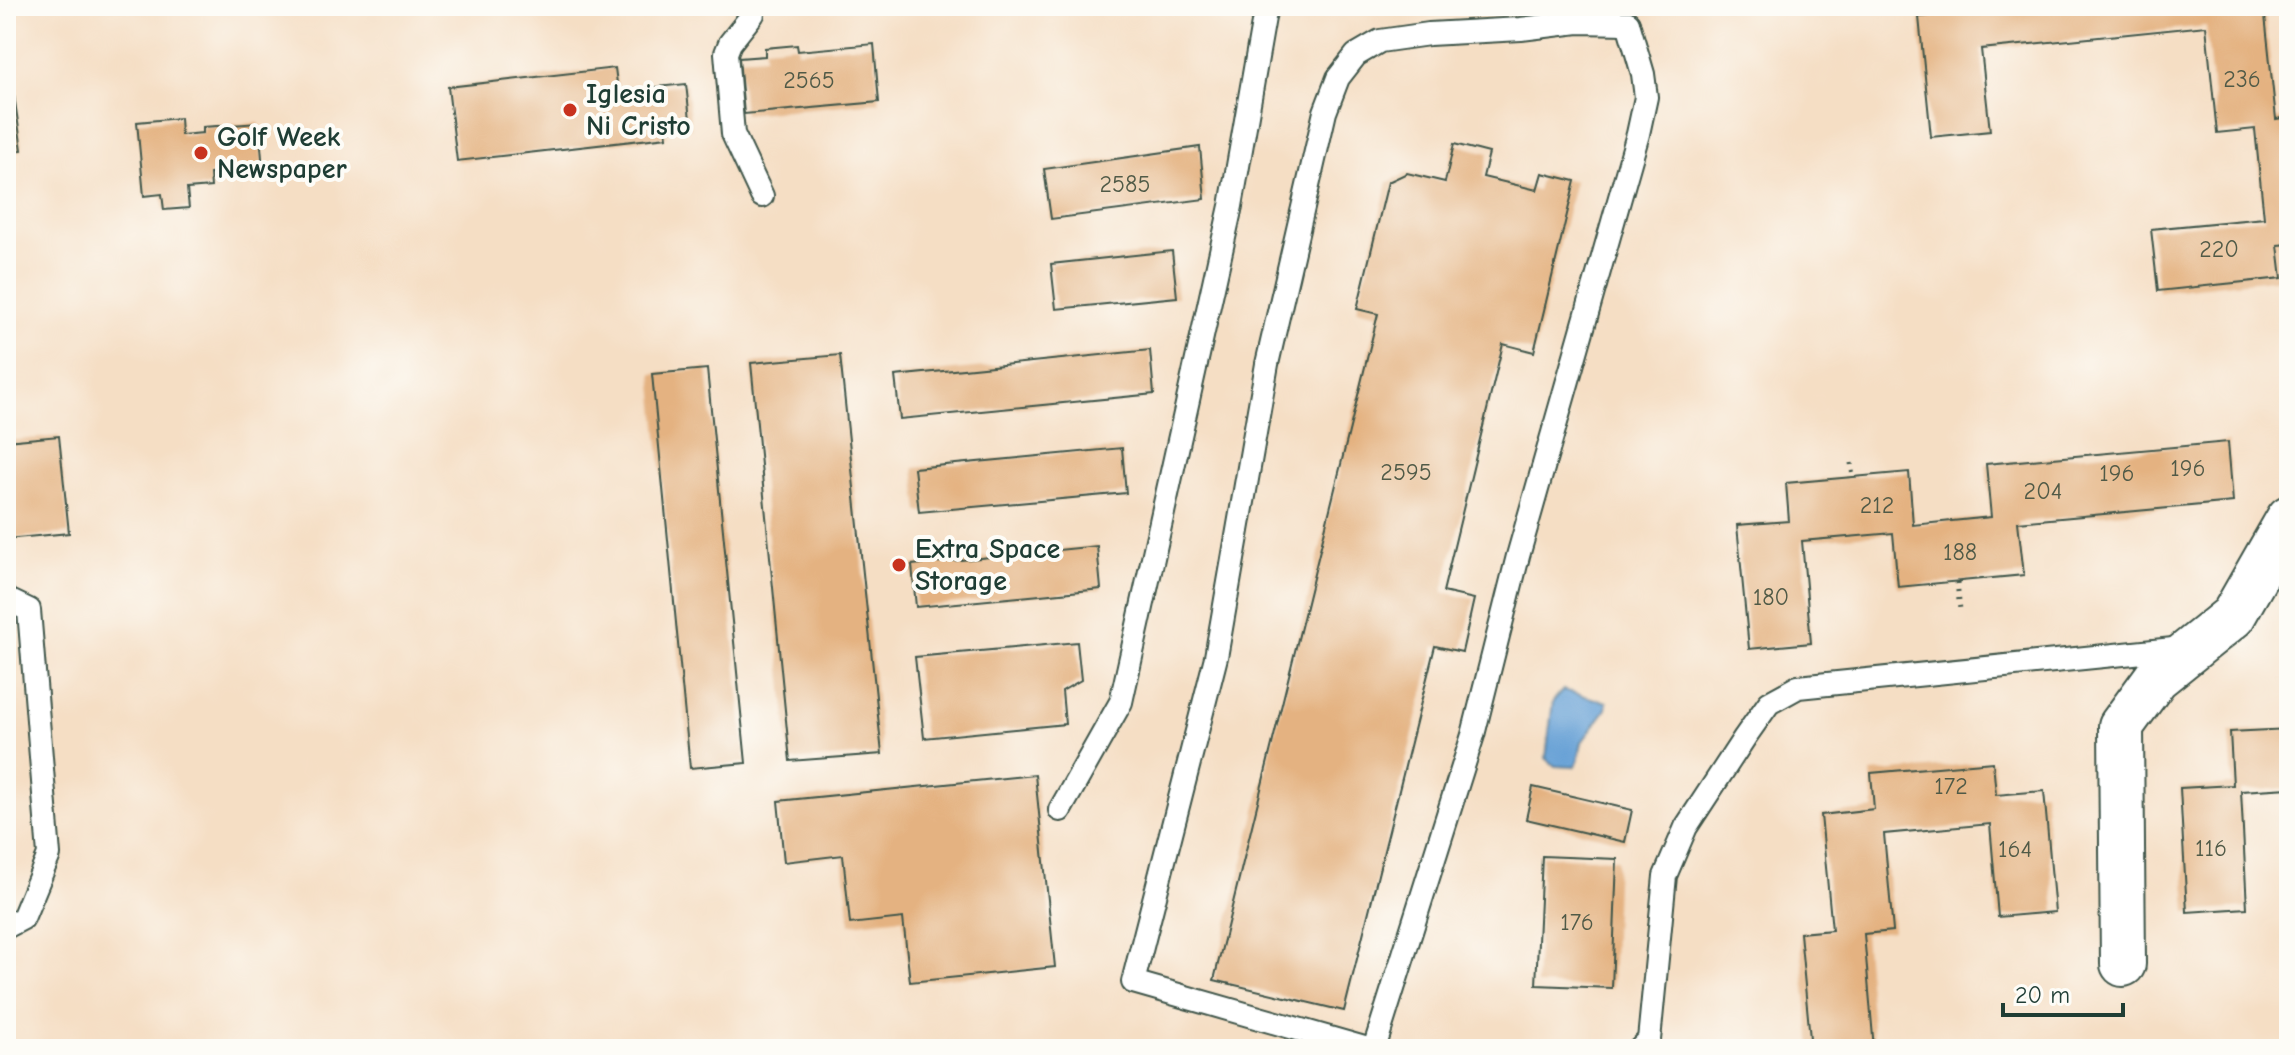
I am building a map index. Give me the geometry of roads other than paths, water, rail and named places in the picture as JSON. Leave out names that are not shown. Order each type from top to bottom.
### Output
[{"type":"street","points":[[2123,964],[2121,726],[2156,678],[2233,616],[2289,518]]},
{"type":"lane","points":[[752,6],[753,14],[730,43],[726,53],[733,134],[762,196]]},
{"type":"lane","points":[[1060,810],[1121,702],[1231,206],[1266,6]]},
{"type":"lane","points":[[1634,15],[1646,97],[1638,134],[1518,556],[1473,735],[1371,1049],[1133,982],[1216,657],[1267,364],[1325,112],[1338,78],[1356,55],[1380,41],[1429,34],[1521,29],[1634,15]]},
{"type":"lane","points":[[6,599],[29,610],[49,855],[23,918],[6,927]]},
{"type":"lane","points":[[1640,1049],[1649,1040],[1665,876],[1686,827],[1769,703],[1798,687],[2196,647]]},
{"type":"water","points":[[1563,690],[1607,702],[1606,709],[1582,742],[1574,767],[1555,766],[1546,758],[1553,701]]},
{"type":"place","name":"Iglesia Ni Cristo","points":[[570,110]]},
{"type":"place","name":"Golf Week Newspaper","points":[[201,153]]},
{"type":"place","name":"Extra Space Storage","points":[[899,565]]}]
